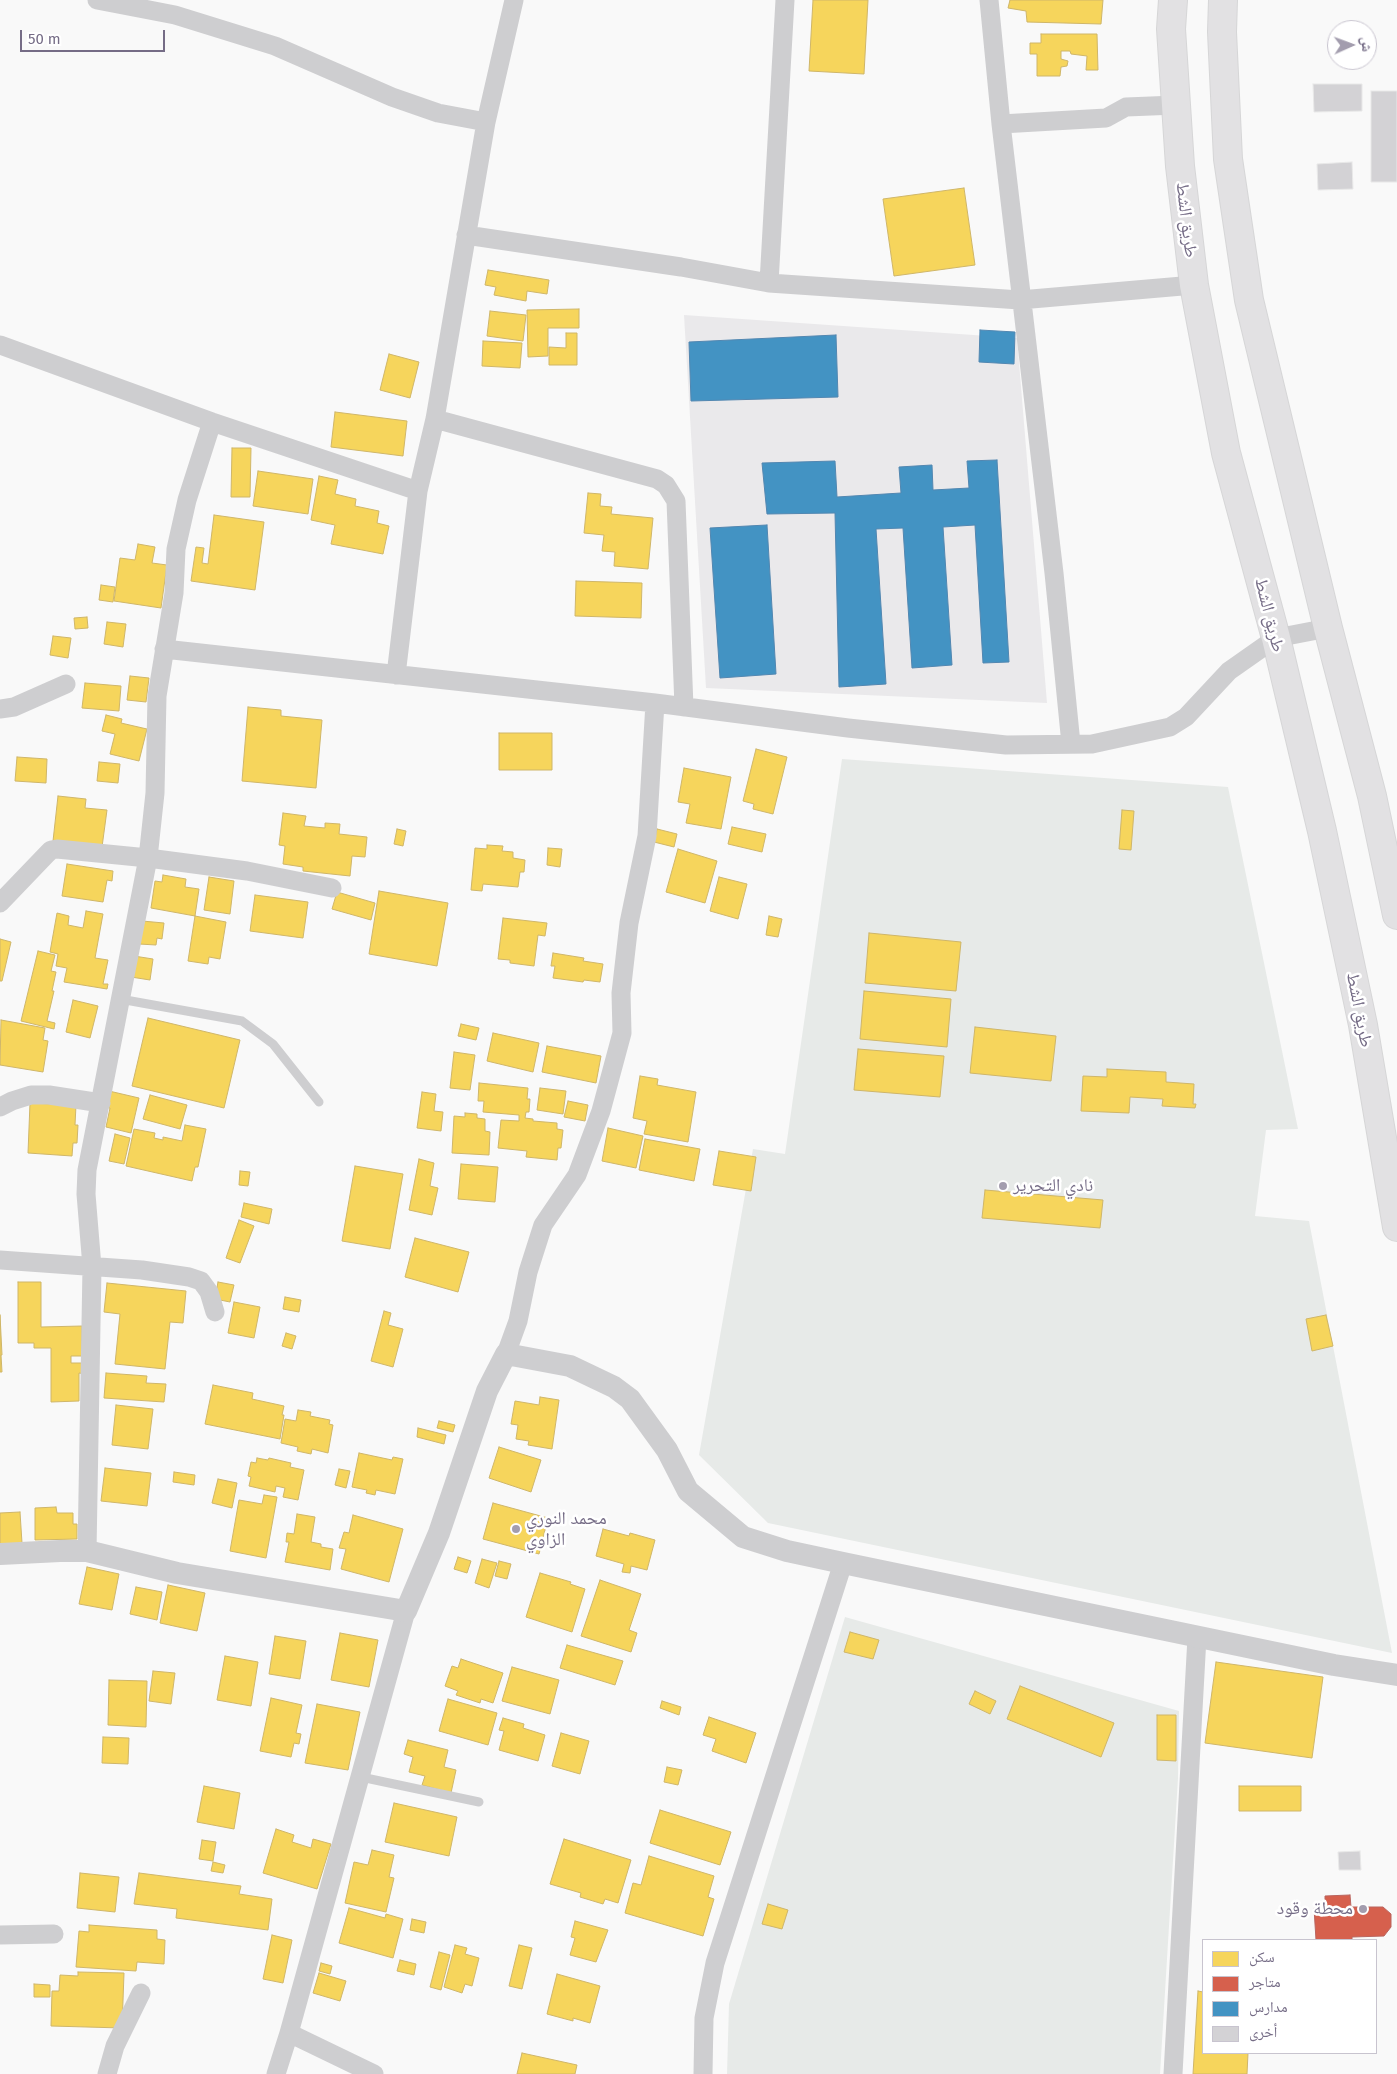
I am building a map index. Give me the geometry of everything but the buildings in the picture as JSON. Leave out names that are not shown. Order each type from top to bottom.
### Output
[{"type":"highway","name":"طريق الشط","points":[[1174,0],[1171,29],[1180,166],[1194,285],[1226,452],[1276,638],[1322,831],[1363,1025],[1397,1227]]},
{"type":"highway","points":[[1223,0],[1222,32],[1228,158],[1249,300],[1328,628],[1372,796],[1397,915]]},
{"type":"street","points":[[97,0],[176,15],[276,46],[392,97],[438,113],[486,122]]},
{"type":"street","points":[[396,675],[418,491],[435,419],[486,122],[514,0]]},
{"type":"street","points":[[769,284],[785,0]]},
{"type":"street","points":[[990,0],[1020,300],[1054,573],[1071,744]]},
{"type":"street","points":[[1001,124],[1106,118],[1126,107],[1176,105]]},
{"type":"street","points":[[466,235],[681,267],[769,284],[1020,300],[1194,285]]},
{"type":"street","points":[[0,345],[212,422],[418,491]]},
{"type":"street","points":[[435,419],[657,479],[666,485],[676,501],[684,707]]},
{"type":"street","points":[[86,1551],[92,1267],[86,1194],[87,1170],[148,858],[155,793],[157,696],[174,593],[176,549],[187,500],[212,422]]},
{"type":"street","points":[[164,649],[655,703],[848,728],[1006,745],[1092,744],[1170,726],[1186,717],[1229,671],[1276,638],[1328,628]]},
{"type":"street","points":[[0,708],[14,707],[66,684]]},
{"type":"street","points":[[276,2074],[289,2034],[406,1610],[440,1533],[487,1391],[506,1354],[518,1321],[528,1272],[543,1225],[577,1175],[601,1111],[622,1033],[621,992],[629,923],[647,836],[655,703]]},
{"type":"street","points":[[0,903],[51,850],[57,849],[148,858],[247,871],[332,888]]},
{"type":"street","points":[[0,1108],[12,1101],[31,1095],[49,1095],[101,1103]]},
{"type":"street","points":[[0,1260],[171,1274],[201,1281],[209,1292],[215,1312]]},
{"type":"street","points":[[506,1354],[570,1366],[614,1387],[630,1399],[667,1450],[688,1491],[743,1537],[787,1551],[843,1563],[1334,1665],[1397,1675]]},
{"type":"street","points":[[0,1554],[60,1550],[86,1551],[177,1573],[406,1610]]},
{"type":"street","points":[[703,2074],[704,2018],[715,1963],[843,1563]]},
{"type":"street","points":[[1173,2074],[1198,1637]]},
{"type":"street","points":[[0,1935],[54,1934]]},
{"type":"street","points":[[107,2074],[115,2046],[142,1993]]},
{"type":"street","points":[[289,2034],[374,2074]]},
{"type":"lane","points":[[120,1000],[242,1021],[273,1044],[319,1102]]},
{"type":"lane","points":[[361,1777],[479,1802]]},
{"type":"shaded area","points":[[684,315],[1017,338],[1047,703],[706,688]]},
{"type":"shaded area","name":"نادي التحرير","points":[[842,759],[1228,787],[1298,1129],[1266,1130],[1255,1216],[1309,1221],[1392,1653],[768,1523],[699,1455],[753,1149],[785,1154]]},
{"type":"shaded area","points":[[845,1617],[1179,1711],[1178,1778],[1160,2074],[727,2074],[729,2004]]},
{"type":"place","name":"نادي التحرير","points":[[1003,1186]]},
{"type":"place","name":"محمد النوري الزاوي","points":[[516,1529]]},
{"type":"place","name":"محطة وقود","points":[[1363,1909]]}]
